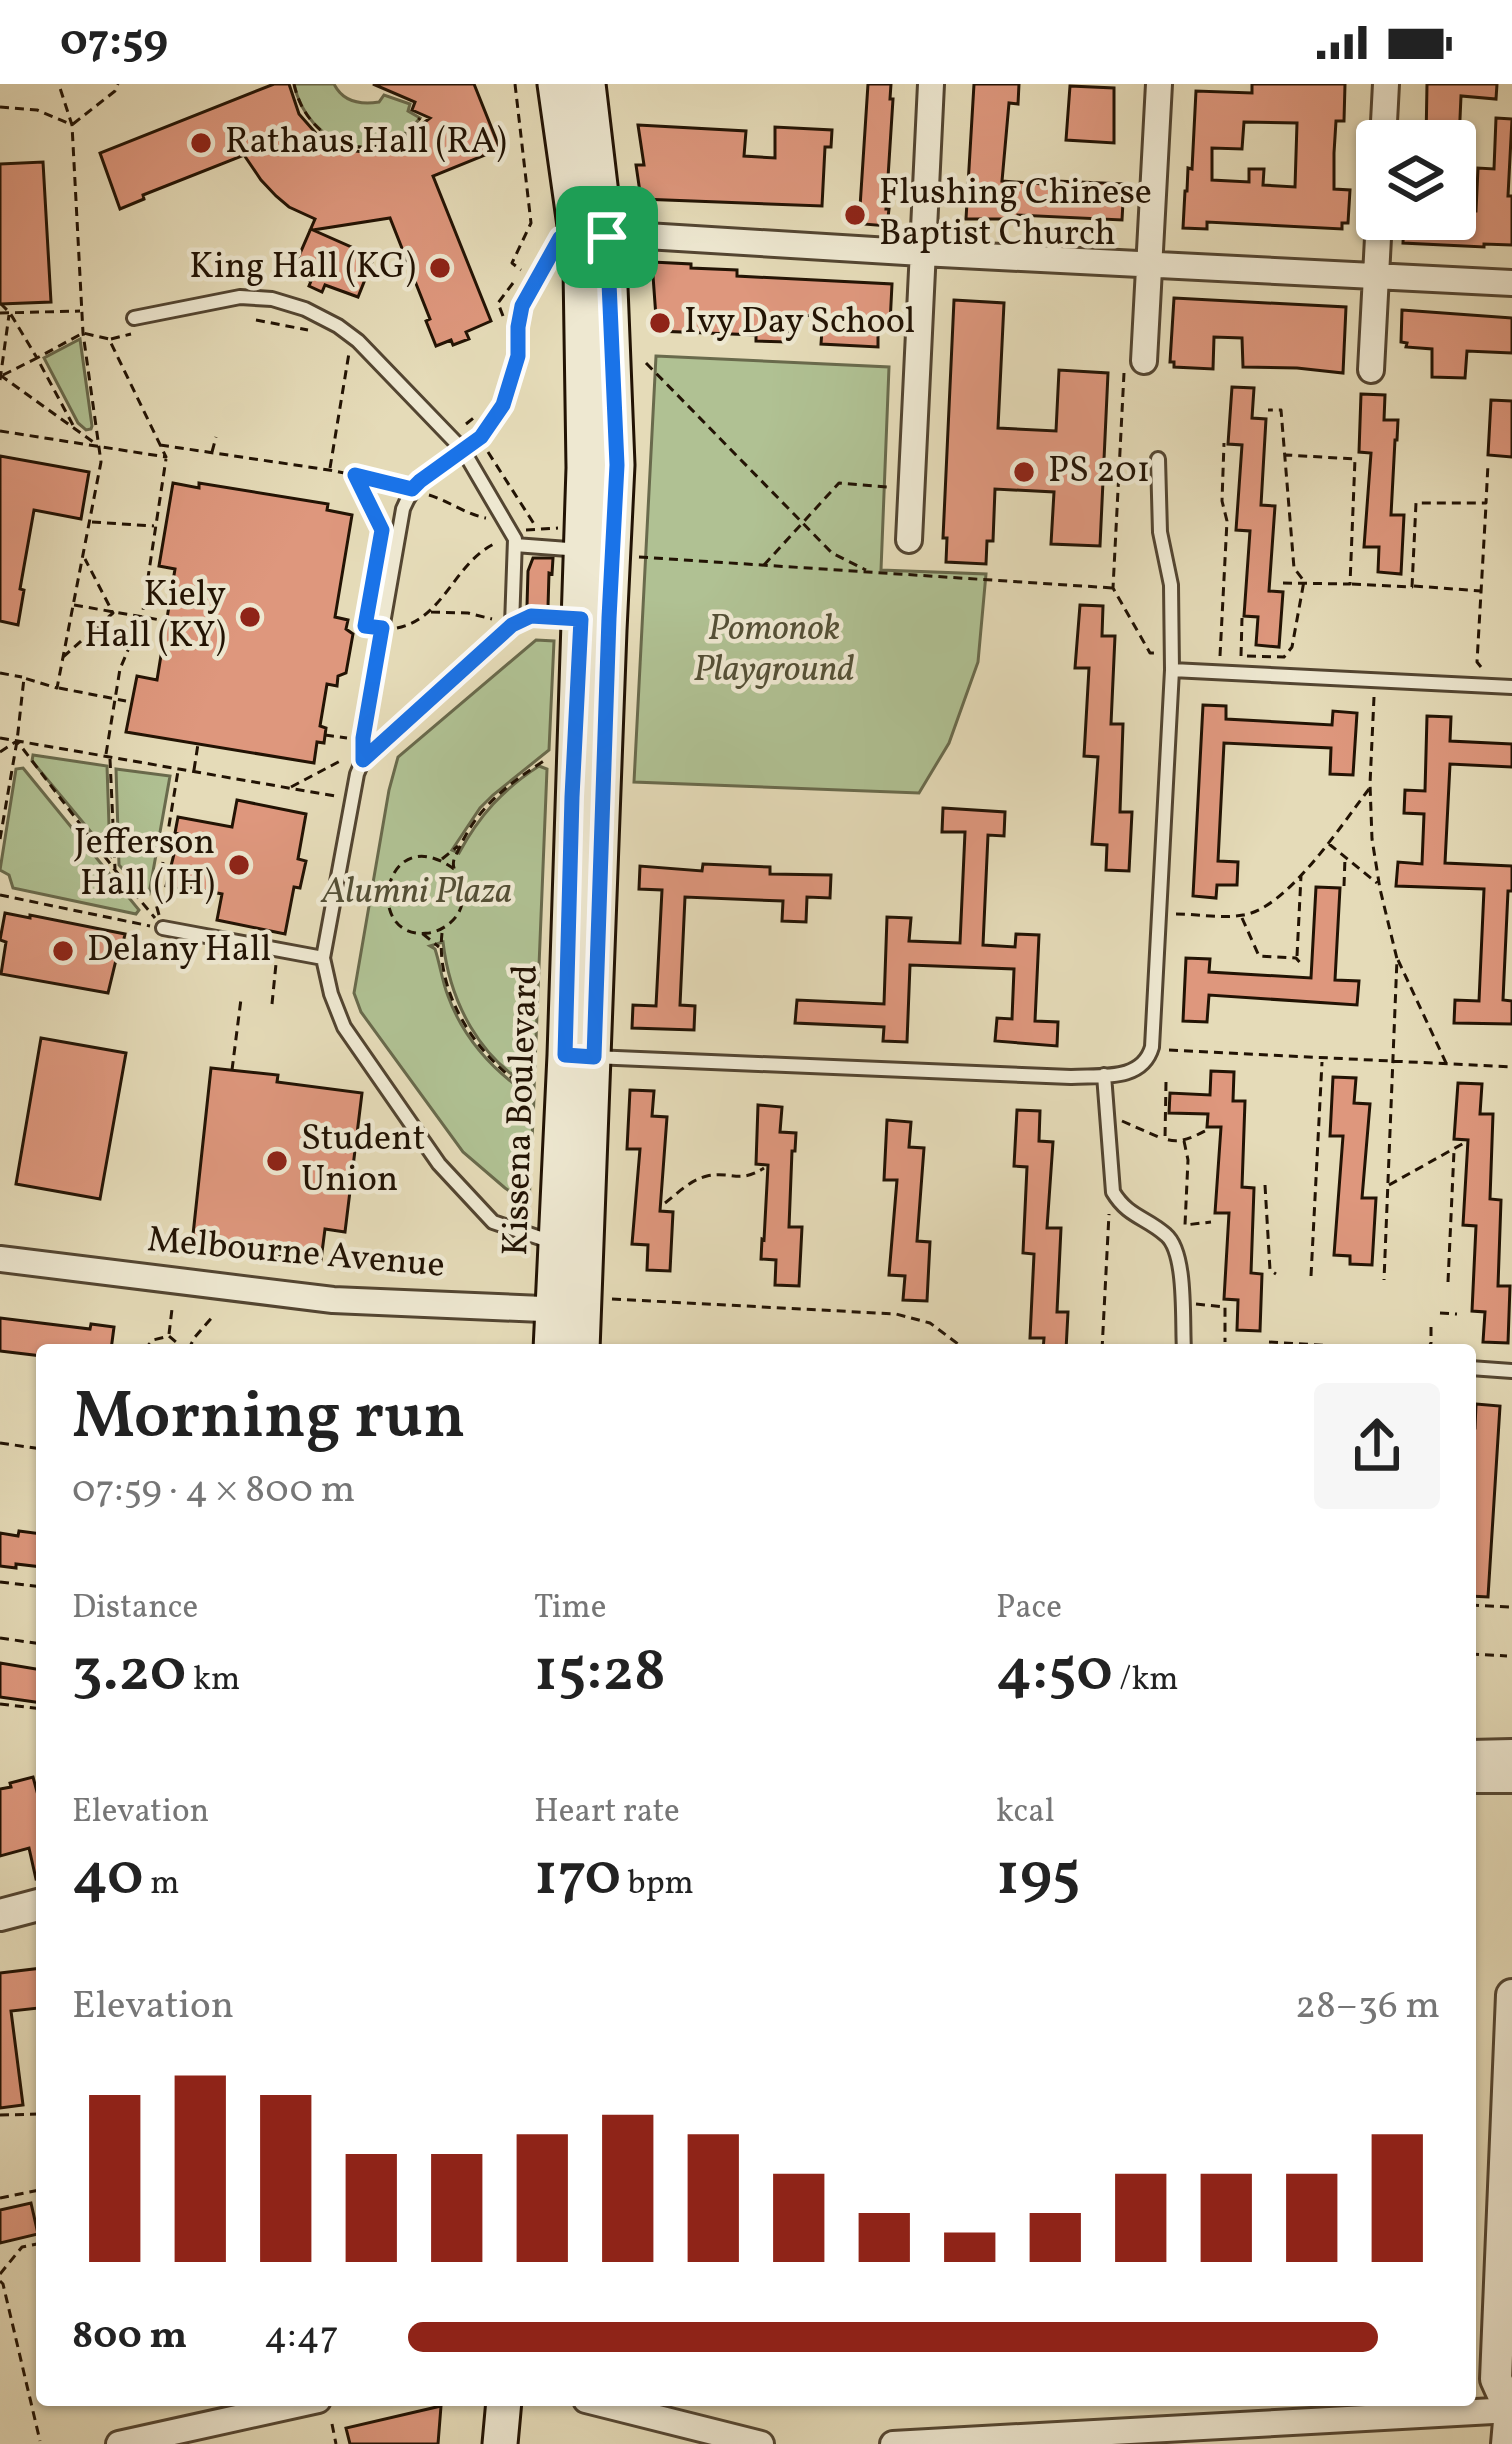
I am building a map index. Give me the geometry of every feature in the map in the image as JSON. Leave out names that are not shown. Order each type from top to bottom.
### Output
[{"type":"main road","name":"Kissena Boulevard","points":[[555,84],[617,465],[595,618],[587,809],[579,1056],[582,1344]]},
{"type":"main road","name":"Kissena Boulevard","points":[[588,84],[581,237],[582,550],[595,618]]},
{"type":"main road","name":"Kissena Boulevard","points":[[579,1056],[556,1243],[581,1306]]},
{"type":"main road","name":"Kissena Boulevard","points":[[555,1344],[581,1306]]},
{"type":"main road","points":[[500,2444],[503,2406]]},
{"type":"street","points":[[909,540],[931,84]]},
{"type":"street","points":[[1135,361],[1149,265],[1159,84]]},
{"type":"street","points":[[1384,120],[1386,84]]},
{"type":"street","points":[[581,237],[630,235],[1512,284]]},
{"type":"street","points":[[1371,370],[1378,240]]},
{"type":"street","name":"Melbourne Avenue","points":[[0,1259],[333,1300],[581,1306]]},
{"type":"street","points":[[1476,1756],[1512,1755]]},
{"type":"street","points":[[1476,1777],[1512,1777]]},
{"type":"street","points":[[0,1915],[36,1906]]},
{"type":"street","points":[[1507,2444],[1511,2409],[1496,2379],[1512,1996]]},
{"type":"street","points":[[119,2444],[261,2406]]},
{"type":"street","points":[[609,2406],[757,2444]]},
{"type":"street","points":[[893,2444],[1029,2441],[1511,2409]]},
{"type":"lane","points":[[556,1243],[494,1222],[440,1164],[344,1027],[323,958],[363,760],[403,509],[412,489],[481,437],[503,405],[518,356],[522,306],[581,237]]},
{"type":"lane","points":[[134,318],[240,297],[272,299],[305,309],[358,341],[464,450],[512,533],[508,543],[512,625]]},
{"type":"lane","points":[[579,1056],[988,1075],[1104,1075],[1134,1071],[1149,1058],[1172,670],[1171,585],[1160,532],[1159,459]]},
{"type":"lane","points":[[508,543],[582,550]]},
{"type":"lane","points":[[363,760],[512,625],[531,616],[595,618]]},
{"type":"lane","points":[[1172,670],[1512,687]]},
{"type":"lane","points":[[163,928],[323,958]]},
{"type":"lane","points":[[1104,1075],[1113,1192],[1122,1207],[1161,1230],[1175,1247],[1184,1344]]},
{"type":"lane","points":[[1476,1368],[1512,1371]]},
{"type":"path","points":[[71,125],[118,84]]},
{"type":"path","points":[[294,84],[297,101],[314,126],[340,142],[377,147],[412,128],[420,118]]},
{"type":"path","points":[[503,329],[498,303],[521,270],[512,263],[531,223],[515,84]]},
{"type":"path","points":[[57,688],[101,462],[83,333],[71,125],[60,88]]},
{"type":"path","points":[[0,107],[37,110],[71,125]]},
{"type":"path","points":[[1,304],[37,358],[74,428]]},
{"type":"path","points":[[0,313],[82,310]]},
{"type":"path","points":[[0,376],[10,313]]},
{"type":"path","points":[[256,320],[307,329]]},
{"type":"path","points":[[0,376],[83,333],[109,339],[166,458],[142,617],[120,669],[115,700],[108,757],[115,870]]},
{"type":"path","points":[[329,470],[349,352]]},
{"type":"path","points":[[1135,361],[1113,588],[1150,653],[1172,653]]},
{"type":"path","points":[[646,363],[832,553],[872,573]]},
{"type":"path","points":[[0,376],[100,446]]},
{"type":"path","points":[[1242,618],[1240,656],[1284,658],[1292,647],[1304,581],[1294,568],[1281,410],[1268,410]]},
{"type":"path","points":[[466,424],[482,411]]},
{"type":"path","points":[[0,431],[166,458]]},
{"type":"path","points":[[212,453],[216,437]]},
{"type":"path","points":[[1218,656],[1227,521],[1222,501],[1224,443]]},
{"type":"path","points":[[160,445],[355,475],[412,489],[494,520]]},
{"type":"path","points":[[487,452],[536,527]]},
{"type":"path","points":[[1284,455],[1355,459],[1350,584]]},
{"type":"path","points":[[1488,464],[1478,662],[1490,670]]},
{"type":"path","points":[[355,475],[382,530]]},
{"type":"path","points":[[764,566],[839,483],[888,487]]},
{"type":"path","points":[[1412,586],[1416,503],[1486,503]]},
{"type":"path","points":[[90,521],[156,526]]},
{"type":"path","points":[[372,587],[365,626],[406,627],[430,612],[479,552],[508,543]]},
{"type":"path","points":[[83,555],[113,613]]},
{"type":"path","points":[[637,557],[1113,588]]},
{"type":"path","points":[[1282,583],[1481,591]]},
{"type":"path","points":[[74,605],[166,621]]},
{"type":"path","points":[[430,612],[479,614],[498,624],[499,612]]},
{"type":"path","points":[[62,658],[113,613]]},
{"type":"path","points":[[0,673],[126,701]]},
{"type":"path","points":[[0,838],[24,678]]},
{"type":"path","points":[[1374,698],[1372,839],[1397,958],[1384,1280]]},
{"type":"path","points":[[325,735],[347,738]]},
{"type":"path","points":[[0,738],[352,799]]},
{"type":"path","points":[[0,752],[17,741]]},
{"type":"path","points":[[17,741],[163,928]]},
{"type":"path","points":[[194,772],[198,744]]},
{"type":"path","points":[[422,933],[444,927],[458,913],[463,900],[454,861],[470,826],[495,795],[553,755]]},
{"type":"path","points":[[289,788],[344,759]]},
{"type":"path","points":[[163,928],[156,904],[178,769]]},
{"type":"path","points":[[1175,914],[1241,916],[1271,904],[1370,788]]},
{"type":"path","points":[[440,860],[461,843]]},
{"type":"path","points":[[1327,843],[1379,886]]},
{"type":"path","points":[[441,948],[397,922],[387,905],[386,890],[396,868],[409,859],[427,856],[454,869]]},
{"type":"path","points":[[1343,886],[1345,856]]},
{"type":"path","points":[[1296,958],[1301,874]]},
{"type":"path","points":[[0,895],[163,928]]},
{"type":"path","points":[[1241,916],[1259,956],[1296,958],[1303,965]]},
{"type":"path","points":[[444,927],[441,948],[452,997],[467,1028],[520,1085],[541,1096]]},
{"type":"path","points":[[1397,958],[1447,1065]]},
{"type":"path","points":[[272,1004],[275,969]]},
{"type":"path","points":[[232,1070],[242,999]]},
{"type":"path","points":[[1167,1050],[1512,1067]]},
{"type":"path","points":[[1311,1276],[1322,1059]]},
{"type":"path","points":[[1165,1139],[1166,1082]]},
{"type":"path","points":[[1107,1114],[1173,1142],[1207,1130]]},
{"type":"path","points":[[1184,1141],[1188,1160],[1185,1225],[1211,1222]]},
{"type":"path","points":[[1388,1185],[1464,1143]]},
{"type":"path","points":[[1448,1282],[1454,1151]]},
{"type":"path","points":[[665,1203],[692,1181],[747,1178],[764,1168]]},
{"type":"path","points":[[1265,1185],[1270,1270],[1276,1274]]},
{"type":"path","points":[[1102,1344],[1113,1192]]},
{"type":"path","points":[[1181,1303],[1225,1306],[1225,1342]]},
{"type":"path","points":[[581,1306],[896,1314],[930,1323],[954,1344]]},
{"type":"path","points":[[169,1336],[172,1310]]},
{"type":"path","points":[[1440,1313],[1456,1314]]},
{"type":"path","points":[[192,1344],[214,1315]]},
{"type":"path","points":[[1429,1344],[1431,1321]]},
{"type":"path","points":[[149,1344],[169,1336]]},
{"type":"path","points":[[169,1336],[179,1344]]},
{"type":"path","points":[[1269,1342],[1303,1344]]},
{"type":"path","points":[[0,1443],[36,1448]]},
{"type":"path","points":[[0,1582],[36,1586]]},
{"type":"path","points":[[1476,1605],[1510,1607]]},
{"type":"path","points":[[0,1638],[36,1643]]},
{"type":"path","points":[[1476,1654],[1507,1656]]},
{"type":"path","points":[[0,1704],[36,1708]]},
{"type":"path","points":[[0,2115],[36,2114]]},
{"type":"path","points":[[0,2198],[36,2191]]},
{"type":"path","points":[[0,2274],[22,2247],[36,2244]]},
{"type":"path","points":[[0,2281],[40,2441]]},
{"type":"path","points":[[332,2424],[336,2444]]},
{"type":"green space","points":[[294,84],[334,84],[342,95],[359,102],[379,102],[384,95],[410,104],[408,111],[420,118],[404,135],[385,144],[347,144],[314,123]]},
{"type":"green space","points":[[80,339],[92,426],[86,430],[44,358]]},
{"type":"green space","name":"Pomonok Playground","points":[[656,356],[889,367],[881,570],[986,574],[978,662],[949,743],[919,793],[634,782]]},
{"type":"green space","name":"Alumni Plaza","points":[[536,640],[554,641],[549,750],[480,808],[452,850],[459,853],[484,815],[514,784],[539,766],[547,769],[534,1089],[483,1045],[460,1007],[443,942],[430,946],[435,949],[455,1012],[472,1041],[506,1078],[534,1098],[529,1204],[463,1152],[361,1012],[354,993],[398,757]]},
{"type":"green space","points":[[33,755],[107,766],[110,855],[32,761]]},
{"type":"green space","points":[[23,768],[139,910],[136,914],[13,888],[9,875],[0,870],[16,769]]},
{"type":"green space","points":[[116,769],[170,776],[149,894],[119,865]]},
{"type":"building","points":[[274,84],[289,84],[299,114],[321,139],[341,149],[363,152],[395,145],[430,118],[412,110],[415,102],[373,84],[474,84],[500,149],[433,176],[491,321],[466,332],[469,339],[436,346],[390,218],[313,230],[374,257],[358,297],[325,285],[322,292],[309,286],[311,281],[292,272],[315,219],[276,196],[244,155],[143,195],[144,199],[120,209],[100,153]]},
{"type":"building","points":[[868,84],[891,84],[887,226],[851,223],[853,207],[860,207]]},
{"type":"building","points":[[974,84],[1019,84],[1018,104],[1009,103],[1002,181],[1124,184],[1122,220],[1018,215],[1018,219],[966,219]]},
{"type":"building","points":[[1252,84],[1345,84],[1344,121],[1336,121],[1334,153],[1334,189],[1350,190],[1348,223],[1342,223],[1342,229],[1207,222],[1207,229],[1183,228],[1196,91],[1252,93]],"holes":[[[1244,122],[1297,123],[1295,187],[1263,185],[1264,169],[1249,169],[1249,182],[1212,180],[1212,148],[1242,149]]]},
{"type":"building","points":[[1427,84],[1497,84],[1496,99],[1461,96],[1460,120],[1426,120]]},
{"type":"building","points":[[1070,86],[1114,88],[1114,143],[1066,140]]},
{"type":"building","points":[[1496,118],[1512,119],[1508,196],[1512,196],[1512,245],[1403,243],[1476,240],[1478,168],[1494,169]]},
{"type":"building","points":[[638,125],[746,131],[744,156],[775,158],[775,127],[832,130],[831,147],[825,147],[822,206],[641,199],[636,165],[644,165]]},
{"type":"building","points":[[43,162],[51,302],[0,304],[0,164]]},
{"type":"building","points":[[652,262],[737,270],[737,276],[892,284],[890,324],[878,324],[878,347],[821,344],[823,316],[792,315],[787,342],[756,341],[756,335],[657,331]]},
{"type":"building","points":[[1174,298],[1346,307],[1343,373],[1243,367],[1242,338],[1214,337],[1213,369],[1174,367],[1170,362]]},
{"type":"building","points":[[954,300],[1004,303],[998,428],[1056,431],[1059,370],[1108,373],[1100,546],[1051,544],[1054,492],[995,489],[993,541],[987,541],[986,564],[946,562],[947,538],[943,538]]},
{"type":"building","points":[[1402,310],[1512,318],[1512,353],[1467,351],[1465,378],[1432,377],[1432,349],[1406,347],[1401,342]]},
{"type":"building","points":[[1232,387],[1254,388],[1252,418],[1266,419],[1261,505],[1275,506],[1269,591],[1283,592],[1279,647],[1256,645],[1258,617],[1244,616],[1250,531],[1236,530],[1242,445],[1228,444]]},
{"type":"building","points":[[1361,394],[1385,395],[1384,420],[1398,420],[1391,515],[1404,515],[1401,574],[1378,572],[1379,547],[1364,547],[1371,453],[1359,452]]},
{"type":"building","points":[[1491,400],[1512,401],[1512,457],[1488,455]]},
{"type":"building","points":[[0,456],[89,472],[81,519],[34,510],[18,625],[0,621]]},
{"type":"building","name":"Kiely Hall (KY)","points":[[173,483],[328,504],[327,510],[352,515],[335,617],[348,620],[346,629],[353,634],[346,673],[338,676],[337,686],[327,684],[320,726],[326,728],[324,743],[317,742],[314,763],[126,732],[137,676],[157,680],[175,569],[159,566]]},
{"type":"building","points":[[533,558],[553,558],[548,607],[527,606]]},
{"type":"building","points":[[1080,605],[1103,606],[1102,636],[1115,636],[1111,724],[1123,724],[1120,812],[1132,812],[1129,871],[1106,870],[1107,845],[1092,844],[1098,757],[1084,756],[1089,668],[1075,668]]},
{"type":"building","points":[[1203,705],[1226,706],[1226,719],[1332,725],[1333,711],[1357,713],[1353,775],[1330,774],[1331,748],[1224,743],[1218,861],[1238,862],[1237,885],[1217,885],[1216,898],[1193,896]]},
{"type":"building","points":[[1427,716],[1451,717],[1450,741],[1512,744],[1512,767],[1450,764],[1445,863],[1512,866],[1503,1000],[1512,1001],[1512,1024],[1454,1023],[1455,1000],[1479,1001],[1484,889],[1396,886],[1398,862],[1422,864],[1424,814],[1404,813],[1405,790],[1425,791]]},
{"type":"building","name":"Jefferson Hall (JH)","points":[[237,800],[306,814],[298,859],[306,861],[300,888],[294,887],[285,934],[217,920],[222,894],[166,886],[179,834],[175,833],[178,817],[232,827]]},
{"type":"building","points":[[943,808],[1005,812],[1004,836],[988,835],[983,945],[1015,947],[1016,934],[1039,935],[1035,1021],[1058,1022],[1057,1046],[995,1041],[997,1018],[1012,1019],[1014,969],[910,965],[907,1042],[883,1041],[884,1027],[795,1023],[797,1000],[884,1004],[887,917],[911,918],[909,941],[960,943],[965,832],[942,832]]},
{"type":"building","points":[[703,864],[770,867],[770,874],[831,875],[830,898],[807,897],[806,922],[782,921],[783,901],[685,897],[680,1005],[695,1006],[694,1030],[632,1028],[633,1005],[656,1006],[662,890],[639,889],[640,866],[702,871]]},
{"type":"building","points":[[1316,887],[1340,888],[1335,980],[1359,981],[1357,1005],[1209,995],[1207,1022],[1183,1021],[1186,958],[1210,959],[1209,972],[1311,978]]},
{"type":"building","name":"Delany Hall","points":[[5,913],[125,934],[108,993],[1,974]]},
{"type":"building","points":[[41,1038],[126,1053],[100,1199],[16,1184]]},
{"type":"building","name":"Student Union","points":[[211,1068],[278,1075],[277,1082],[362,1093],[345,1232],[325,1229],[321,1260],[192,1244]]},
{"type":"building","points":[[1211,1071],[1234,1072],[1233,1101],[1245,1101],[1242,1187],[1254,1188],[1251,1273],[1262,1274],[1260,1331],[1237,1330],[1238,1300],[1224,1299],[1229,1213],[1215,1213],[1221,1127],[1207,1127],[1208,1114],[1169,1113],[1170,1093],[1210,1095]]},
{"type":"building","points":[[1333,1077],[1356,1078],[1354,1103],[1370,1104],[1362,1198],[1376,1198],[1372,1265],[1350,1264],[1350,1256],[1334,1255],[1343,1136],[1330,1136]]},
{"type":"building","points":[[1458,1083],[1482,1084],[1480,1114],[1493,1114],[1490,1199],[1501,1200],[1498,1286],[1510,1286],[1508,1343],[1483,1342],[1485,1312],[1472,1311],[1476,1226],[1463,1225],[1468,1140],[1454,1139]]},
{"type":"building","points":[[630,1090],[654,1091],[652,1116],[667,1117],[660,1211],[673,1212],[670,1271],[647,1270],[648,1245],[632,1244],[640,1149],[627,1149]]},
{"type":"building","points":[[758,1105],[782,1107],[780,1132],[796,1133],[789,1227],[802,1227],[799,1286],[775,1285],[776,1260],[761,1259],[768,1165],[756,1164]]},
{"type":"building","points":[[1017,1110],[1040,1111],[1039,1141],[1053,1142],[1047,1228],[1061,1228],[1057,1312],[1068,1312],[1066,1344],[1044,1344],[1044,1338],[1030,1338],[1034,1254],[1023,1253],[1027,1167],[1014,1166]]},
{"type":"building","points":[[887,1120],[911,1122],[909,1147],[924,1148],[917,1241],[930,1242],[927,1301],[903,1300],[905,1276],[889,1275],[897,1180],[884,1180]]},
{"type":"building","points":[[0,1318],[90,1329],[91,1324],[114,1327],[112,1344],[36,1344],[36,1355],[0,1351]]},
{"type":"building","points":[[1476,1404],[1500,1406],[1488,1597],[1476,1596]]},
{"type":"building","points":[[19,1531],[36,1533],[36,1566],[0,1566],[0,1533],[18,1536]]},
{"type":"building","points":[[0,1663],[36,1669],[36,1702],[0,1697]]},
{"type":"building","points":[[33,1777],[36,1788],[36,1879],[29,1848],[0,1856],[0,1789],[11,1787],[10,1783]]},
{"type":"building","points":[[36,1969],[36,2008],[11,2011],[23,2105],[0,2108],[0,1973]]},
{"type":"building","points":[[31,2203],[36,2234],[0,2243],[0,2210]]},
{"type":"building","points":[[441,2406],[438,2444],[350,2444],[346,2428]]},
{"type":"place","name":"Rathaus Hall (RA)","points":[[201,143]]},
{"type":"place","name":"Flushing Chinese Baptist Church","points":[[855,215]]},
{"type":"place","name":"King Hall (KG)","points":[[440,268]]},
{"type":"place","name":"Ivy Day School","points":[[660,323]]},
{"type":"place","name":"PS 201","points":[[1024,472]]},
{"type":"place","name":"Kiely Hall (KY)","points":[[250,617]]},
{"type":"place","name":"Jefferson Hall (JH)","points":[[239,865]]},
{"type":"place","name":"Delany Hall","points":[[63,951]]},
{"type":"place","name":"Student Union","points":[[277,1161]]},
{"type":"route","points":[[607,237],[617,465],[594,1057],[565,1055],[581,619],[531,616],[512,625],[363,760],[382,628],[365,626],[382,530],[355,475],[412,489],[481,437],[503,405],[518,356],[522,306],[560,238],[607,237]]}]
